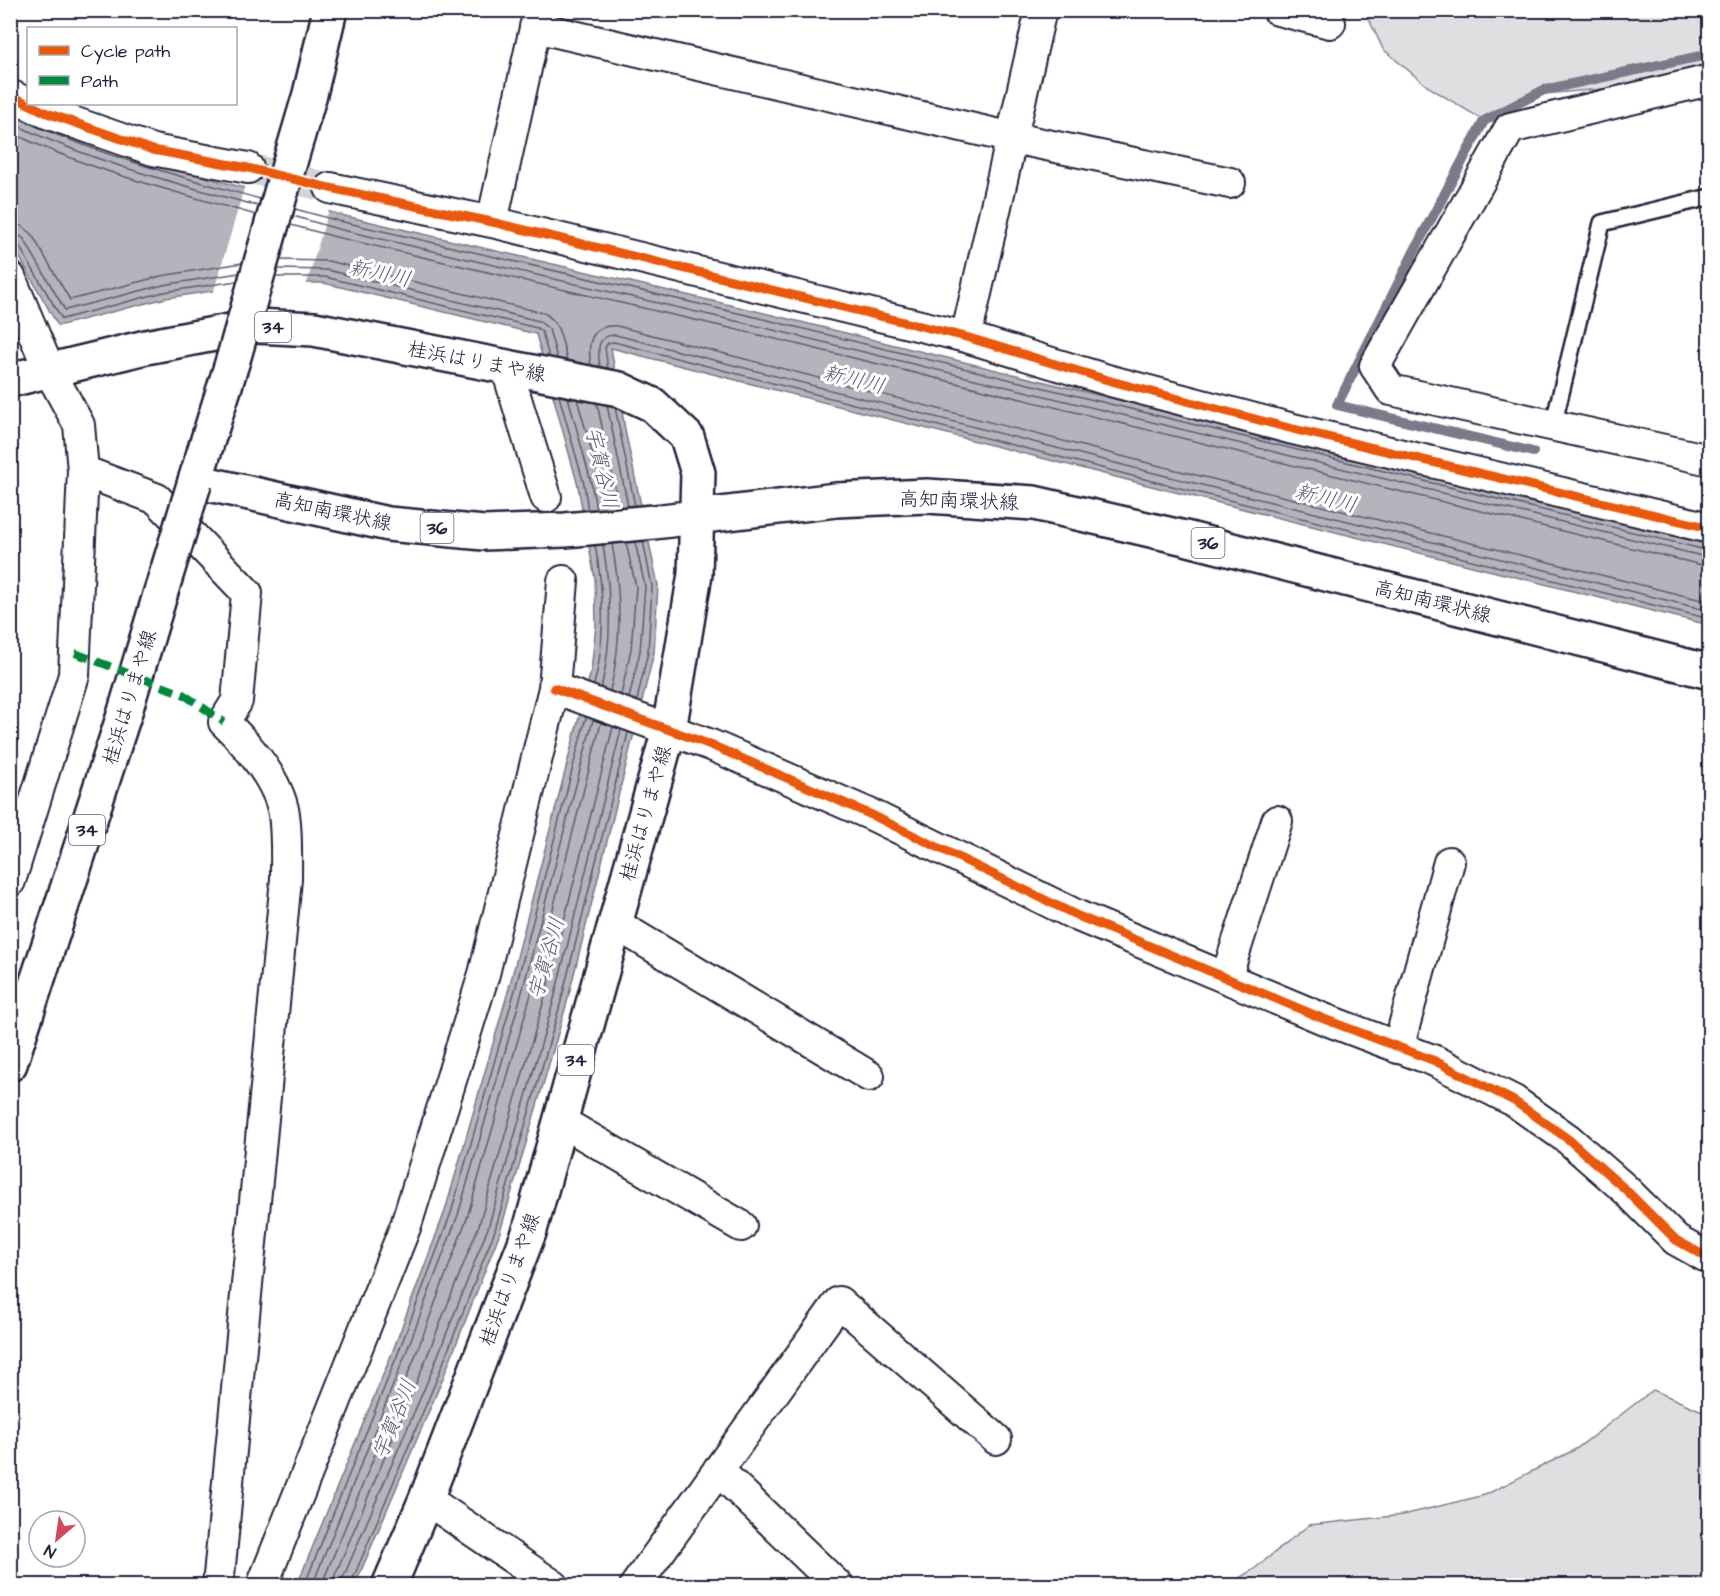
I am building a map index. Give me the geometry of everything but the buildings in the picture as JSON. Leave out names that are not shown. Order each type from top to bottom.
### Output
[{"type":"main road","name":"桂浜はりまや線","points":[[10,1065],[124,714],[233,360],[310,94],[330,10]]},
{"type":"main road","name":"桂浜はりまや線","points":[[10,380],[146,347],[256,326],[314,328],[620,389],[652,405],[687,437],[698,473],[695,574],[656,725],[614,923],[530,1230],[426,1499],[389,1586]]},
{"type":"main road","name":"高知南環状線","points":[[195,481],[388,524],[484,533],[565,530],[654,522],[836,500],[927,496],[1034,503],[1185,538],[1710,672]]},
{"type":"street","points":[[966,337],[1041,10]]},
{"type":"street","points":[[1278,10],[1330,23]]},
{"type":"street","points":[[492,222],[537,19],[1013,138],[1230,183]]},
{"type":"street","points":[[1710,80],[1510,128],[1375,366],[1391,390],[1710,460]]},
{"type":"street","points":[[10,95],[27,103]]},
{"type":"street","points":[[31,105],[106,135],[153,150],[248,168]]},
{"type":"street","points":[[330,188],[492,222],[966,337],[1111,381],[1293,429],[1710,528]]},
{"type":"street","points":[[10,277],[49,370],[79,425],[83,471],[74,675],[10,881]]},
{"type":"street","points":[[521,370],[546,497]]},
{"type":"street","points":[[83,471],[157,499],[247,593],[237,701],[224,722],[248,745],[271,782],[283,812],[286,879],[218,1586]]},
{"type":"street","points":[[262,1586],[406,1225],[484,974],[562,691],[563,580]]},
{"type":"street","points":[[562,691],[711,745],[873,816],[1078,916],[1398,1048],[1435,1061],[1514,1101],[1568,1139],[1676,1240],[1710,1260]]},
{"type":"street","points":[[1226,978],[1276,821]]},
{"type":"street","points":[[1398,1048],[1449,862]]},
{"type":"street","points":[[614,923],[869,1076]]},
{"type":"street","points":[[560,1121],[741,1226]]},
{"type":"street","points":[[635,1586],[839,1302],[996,1439]]},
{"type":"street","points":[[718,1470],[838,1586]]},
{"type":"street","points":[[426,1499],[554,1586]]},
{"type":"lane","points":[[1552,426],[1602,223],[1710,197]]},
{"type":"shaded area","points":[[1365,11],[1709,11],[1709,70],[1685,82],[1532,95],[1486,122],[1427,86],[1383,49]]},
{"type":"shaded area","points":[[1653,1390],[1709,1414],[1709,1585],[1228,1585],[1254,1569],[1309,1525],[1403,1515],[1485,1495],[1576,1449]]},
{"type":"water","points":[[10,107],[141,159],[341,215],[756,311],[1709,545],[1709,625],[611,348],[626,435],[658,585],[654,653],[566,1006],[500,1232],[443,1378],[355,1585],[297,1585],[392,1353],[445,1211],[509,988],[591,671],[596,625],[595,579],[578,486],[536,334],[324,283],[264,283],[166,298],[58,326],[11,242]]},
{"type":"pier","points":[[245,185],[329,209],[306,286],[264,286],[213,294]]},
{"type":"waterway","points":[[1533,452],[1337,405],[1423,234],[1484,121],[1544,90],[1710,54]]},
{"type":"tunnel","points":[[248,168],[330,188]]},
{"type":"marked path","points":[[75,653],[183,694],[224,722]]},
{"type":"cycle path","points":[[10,95],[27,103]]},
{"type":"cycle path","points":[[31,105],[47,113],[153,150],[248,168],[330,188],[492,222],[966,337],[1111,381],[1293,429],[1710,528]]},
{"type":"cycle path","points":[[554,688],[711,745],[874,816],[1078,916],[1324,1019],[1435,1061],[1514,1101],[1568,1139],[1625,1189],[1676,1240],[1710,1259]]},
{"type":"water label","name":"新川川","points":[[380,273]]},
{"type":"water label","name":"新川川","points":[[854,379]]},
{"type":"water label","name":"宇賀谷川","points":[[602,468]]},
{"type":"water label","name":"新川川","points":[[1326,498]]},
{"type":"water label","name":"宇賀谷川","points":[[546,958]]},
{"type":"water label","name":"宇賀谷川","points":[[394,1419]]}]
